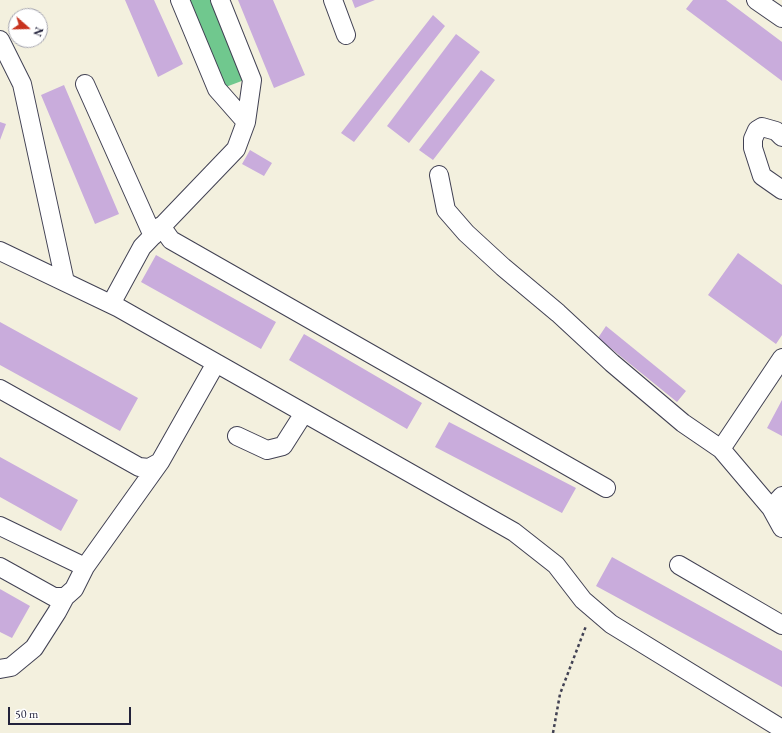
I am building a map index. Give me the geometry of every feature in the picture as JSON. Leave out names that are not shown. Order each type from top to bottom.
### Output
[{"type":"street","points":[[180,0],[217,90],[246,122]]},
{"type":"street","points":[[111,304],[142,247],[236,149],[246,122],[252,80],[220,0]]},
{"type":"street","points":[[333,0],[346,34]]},
{"type":"street","points":[[756,0],[782,18]]},
{"type":"street","points":[[0,40],[22,84],[65,282]]},
{"type":"street","points":[[84,84],[157,231],[606,488]]},
{"type":"street","points":[[782,137],[776,131],[762,126],[757,130],[753,139],[753,148],[762,176],[782,190]]},
{"type":"street","points":[[440,175],[446,210],[466,233],[503,267],[558,313],[612,363],[683,423],[721,449],[777,502],[782,528]]},
{"type":"street","points":[[0,250],[111,304],[514,532],[556,565],[583,600],[612,624],[782,729]]},
{"type":"street","points":[[721,449],[782,358]]},
{"type":"street","points":[[0,669],[11,667],[34,648],[65,598],[74,589],[85,567],[160,462],[216,363]]},
{"type":"street","points":[[0,389],[139,467],[149,468],[160,462]]},
{"type":"street","points":[[237,436],[267,450],[283,446],[304,413]]},
{"type":"street","points":[[0,526],[85,567]]},
{"type":"street","points":[[679,565],[782,625]]},
{"type":"street","points":[[0,567],[54,597],[65,598]]},
{"type":"path","points":[[553,733],[560,694],[593,608]]},
{"type":"green space","points":[[186,0],[214,0],[247,79],[223,88]]},
{"type":"building","points":[[125,0],[154,0],[183,64],[158,77]]},
{"type":"building","points":[[238,0],[273,0],[305,75],[274,88]]},
{"type":"building","points":[[352,0],[375,0],[355,8]]},
{"type":"building","points":[[693,0],[726,0],[782,42],[782,81],[686,9]]},
{"type":"building","points":[[433,15],[445,26],[354,142],[341,133]]},
{"type":"building","points":[[456,34],[480,52],[409,143],[387,126]]},
{"type":"building","points":[[481,70],[495,80],[433,160],[419,150]]},
{"type":"building","points":[[64,85],[119,214],[95,224],[41,95]]},
{"type":"building","points":[[0,122],[6,124],[0,140]]},
{"type":"building","points":[[250,150],[272,163],[264,176],[242,164]]},
{"type":"building","points":[[738,253],[782,285],[782,335],[776,344],[708,295]]},
{"type":"building","points":[[156,255],[276,322],[261,349],[141,282]]},
{"type":"building","points":[[0,322],[138,398],[120,431],[0,365]]},
{"type":"building","points":[[606,326],[686,391],[677,402],[598,338]]},
{"type":"building","points":[[304,334],[422,403],[407,429],[289,360]]},
{"type":"building","points":[[782,400],[782,436],[767,428]]},
{"type":"building","points":[[449,422],[576,488],[562,513],[435,447]]},
{"type":"building","points":[[0,457],[78,500],[61,531],[0,497]]},
{"type":"building","points":[[612,557],[782,651],[782,687],[596,586]]},
{"type":"building","points":[[0,589],[30,606],[12,638],[0,632]]}]
